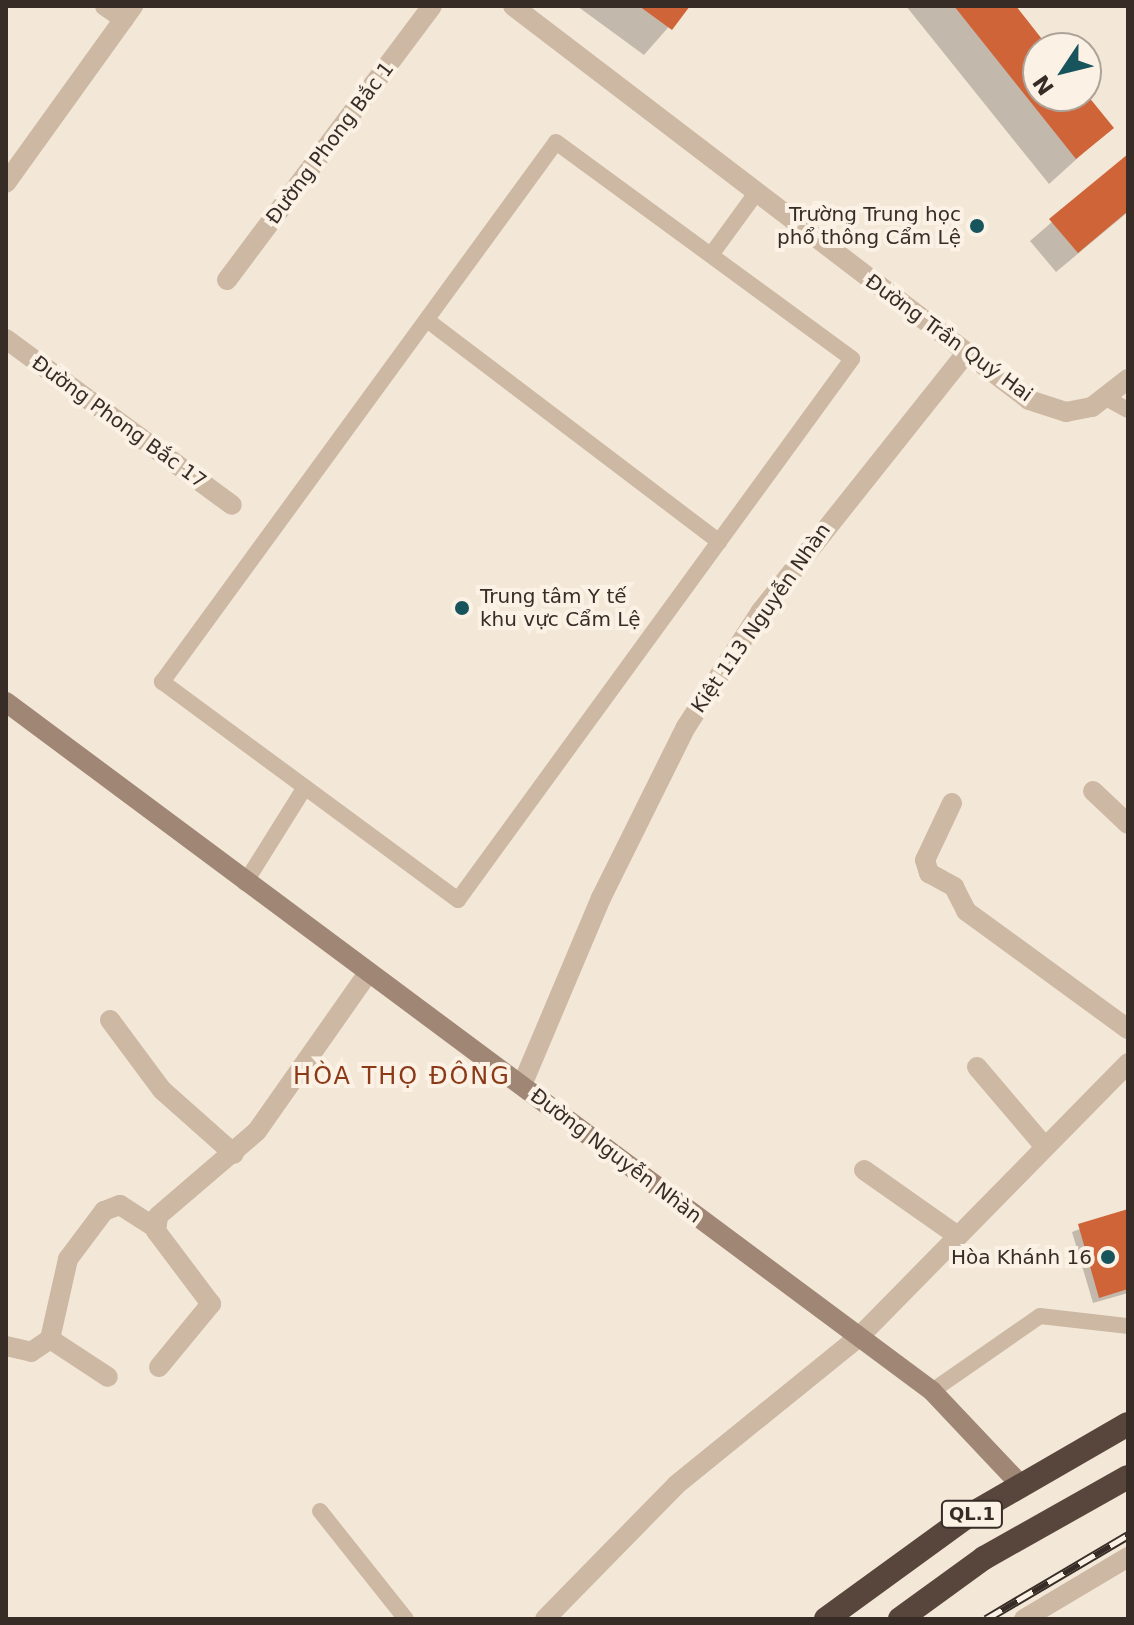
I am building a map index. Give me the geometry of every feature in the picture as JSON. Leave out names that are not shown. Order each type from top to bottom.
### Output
[{"type":"highway","name":"QL.1","points":[[826,1619],[1019,1483],[1128,1424]]},
{"type":"highway","name":"QL.1","points":[[900,1619],[984,1558],[1128,1477]]},
{"type":"street","points":[[6,183],[129,12],[105,6]]},
{"type":"street","name":"Đường Phong Bắc 1","points":[[227,280],[432,6]]},
{"type":"street","name":"Đường Trần Quý Hai","points":[[513,6],[1029,400],[1066,412],[1106,398],[1128,379]]},
{"type":"street","name":"Đường Phong Bắc 17","points":[[6,339],[232,505]]},
{"type":"street","name":"Kiệt 113 Nguyễn Nhàn","points":[[522,1085],[601,898],[686,727],[761,611],[966,353]]},
{"type":"street","name":"Đường Nguyễn Nhàn","points":[[6,702],[245,883],[932,1391],[1019,1483]]},
{"type":"street","points":[[1093,791],[1128,824]]},
{"type":"street","points":[[952,803],[925,860],[929,873],[954,887],[966,911],[1128,1029]]},
{"type":"street","points":[[154,1227],[234,1154],[277,1108],[368,973]]},
{"type":"street","points":[[110,1020],[162,1090],[234,1154]]},
{"type":"street","points":[[545,1619],[676,1485],[859,1337],[1128,1063]]},
{"type":"street","points":[[977,1067],[1045,1147]]},
{"type":"street","points":[[864,1170],[958,1236]]},
{"type":"street","points":[[6,1346],[31,1352],[50,1339],[68,1259],[104,1211],[120,1205],[154,1227],[211,1304],[159,1367]]},
{"type":"street","points":[[50,1339],[108,1377]]},
{"type":"street","points":[[1024,1619],[1128,1557]]},
{"type":"lane","points":[[556,142],[711,255],[852,359],[458,900],[162,682],[556,142]]},
{"type":"lane","points":[[711,255],[756,193]]},
{"type":"lane","points":[[427,320],[719,542]]},
{"type":"lane","points":[[1106,398],[1128,410]]},
{"type":"lane","points":[[245,883],[305,787]]},
{"type":"lane","points":[[932,1391],[1040,1316],[1128,1326]]},
{"type":"lane","points":[[320,1511],[406,1619]]},
{"type":"building","points":[[639,6],[690,6],[672,30]]},
{"type":"building","points":[[954,6],[1016,6],[1036,32],[1022,32],[1022,91]]},
{"type":"building","points":[[1039,112],[1101,112],[1114,128],[1076,159]]},
{"type":"building","points":[[1128,154],[1128,211],[1078,253],[1049,219]]},
{"type":"building","name":"Hòa Khánh 16","points":[[1128,1209],[1128,1289],[1099,1298],[1078,1224]]},
{"type":"railway","points":[[986,1619],[1128,1535]]},
{"type":"place","name":"Trường Trung học phổ thông Cẩm Lệ","points":[[977,226]]},
{"type":"place","name":"Trung tâm Y tế khu vực Cẩm Lệ","points":[[462,608]]},
{"type":"place","name":"Hòa Khánh 16","points":[[1108,1257]]},
{"type":"district","name":"HÒA THỌ ĐÔNG","points":[[402,1077]]}]
